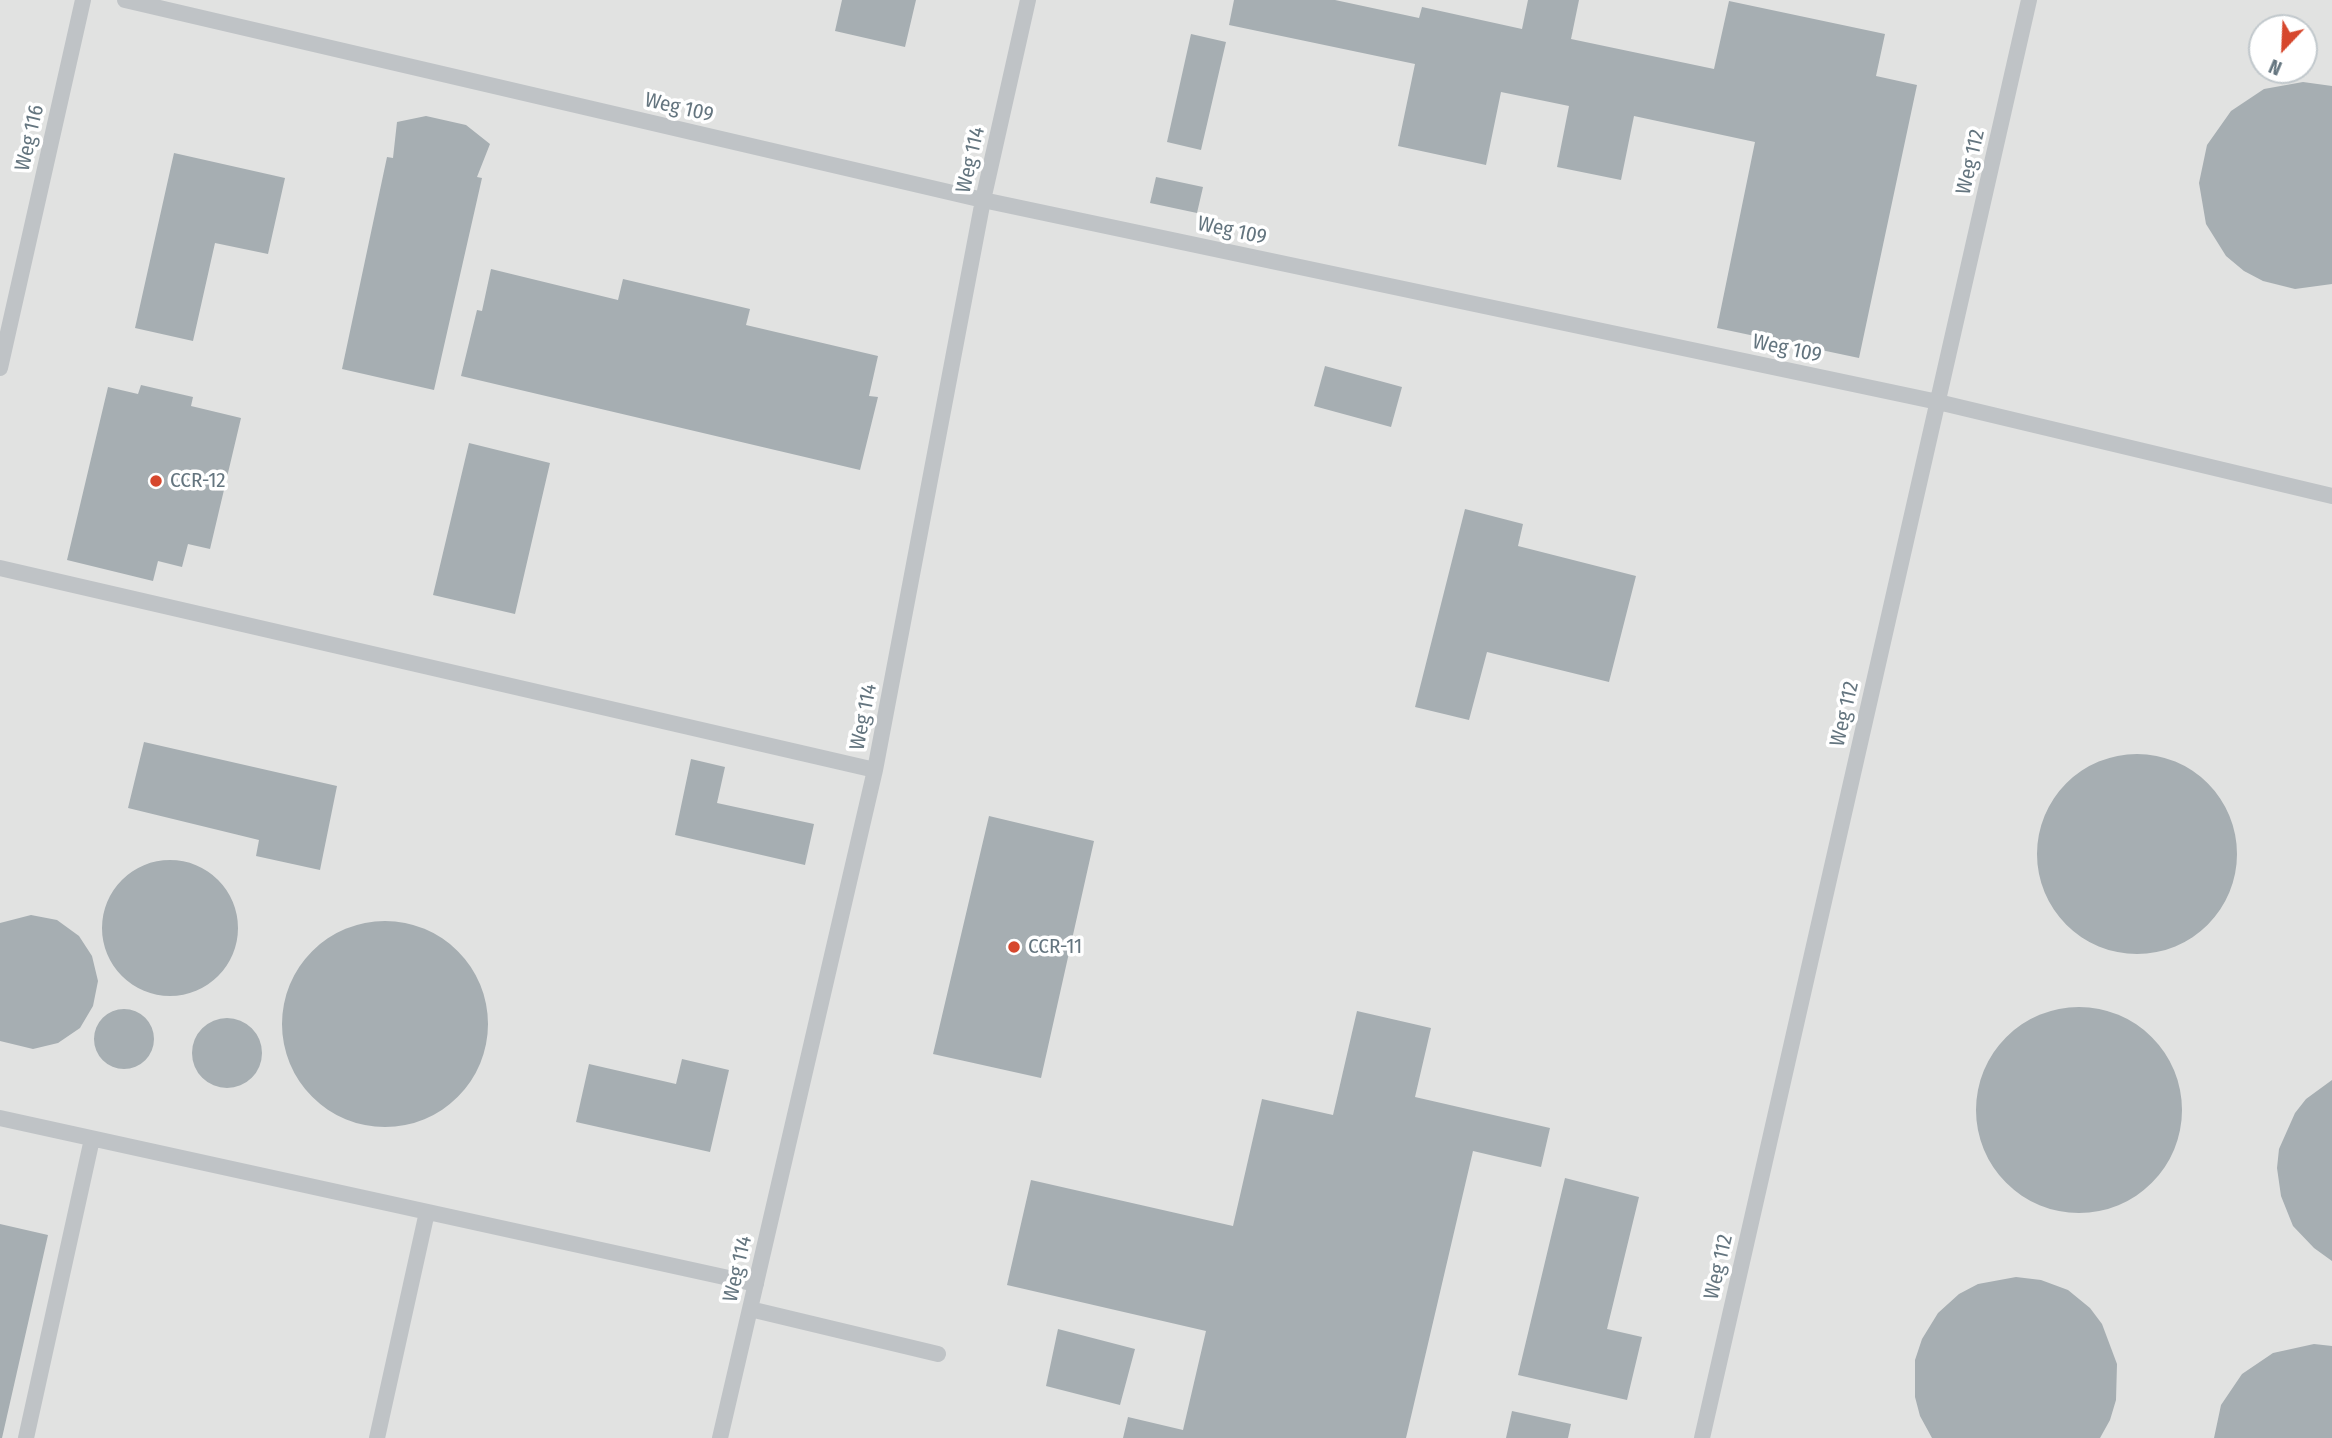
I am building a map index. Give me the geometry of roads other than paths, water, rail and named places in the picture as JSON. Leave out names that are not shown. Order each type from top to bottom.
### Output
[{"type":"lane","name":"Weg 116","points":[[0,368],[83,0]]},
{"type":"lane","name":"Weg 109","points":[[125,0],[983,200],[1938,402],[2332,496]]},
{"type":"lane","name":"Weg 114","points":[[720,1438],[875,770],[983,200],[1028,0]]},
{"type":"lane","name":"Weg 112","points":[[1702,1438],[2029,0]]},
{"type":"lane","points":[[0,568],[875,770]]},
{"type":"lane","points":[[0,1118],[756,1284]]},
{"type":"lane","points":[[26,1438],[92,1139]]},
{"type":"lane","points":[[377,1438],[427,1212]]},
{"type":"lane","points":[[750,1309],[938,1354]]},
{"type":"place","name":"CCR-12","points":[[156,481]]},
{"type":"place","name":"CCR-11","points":[[1014,947]]}]
